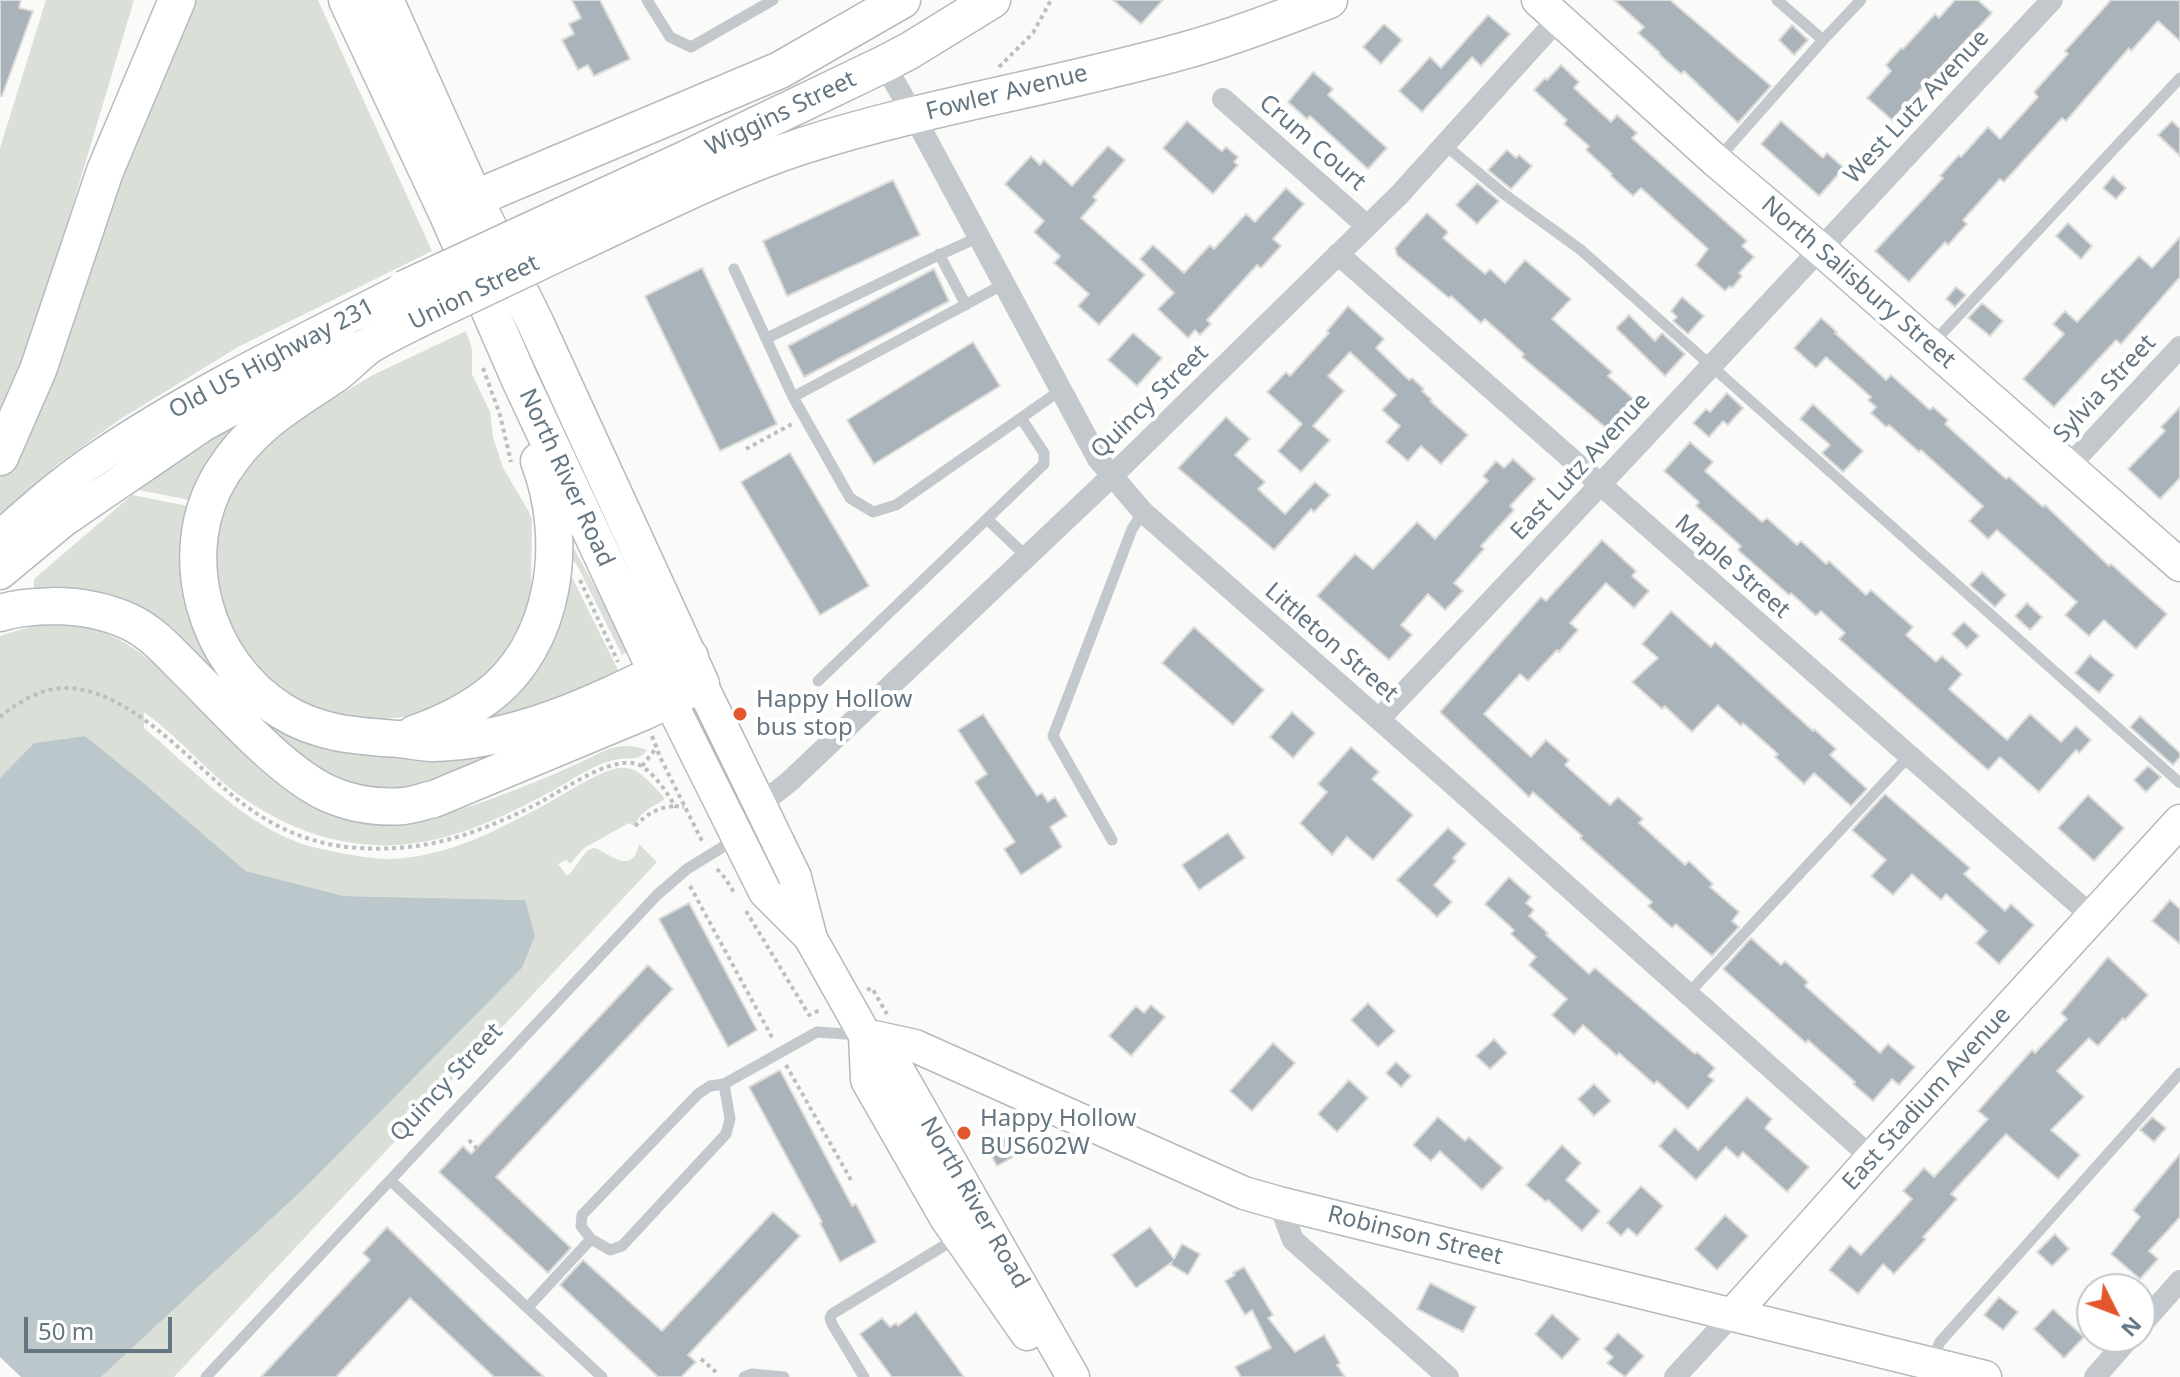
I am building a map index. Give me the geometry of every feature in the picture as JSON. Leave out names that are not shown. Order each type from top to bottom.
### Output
[{"type":"main road","points":[[0,457],[38,370],[158,0]]},
{"type":"main road","points":[[105,171],[177,0]]},
{"type":"main road","name":"North River Road","points":[[347,0],[461,208],[542,336],[696,670]]},
{"type":"main road","name":"North River Road","points":[[385,0],[520,380],[649,680]]},
{"type":"main road","points":[[461,208],[780,70],[902,0]]},
{"type":"main road","name":"Wiggins Street","points":[[571,229],[728,140],[909,51],[992,0]]},
{"type":"main road","name":"Fowler Avenue","points":[[571,229],[687,192],[802,146],[1195,47],[1264,26],[1329,0]]},
{"type":"main road","name":"Union Street","points":[[571,229],[412,304],[337,373],[278,411],[243,442],[220,476],[205,507],[199,544],[199,575],[204,604],[234,669],[253,690],[282,711],[329,732],[431,743],[496,736],[570,712],[649,680]]},
{"type":"main road","points":[[401,739],[457,716],[488,697],[510,675],[529,649],[542,620],[555,563],[554,533],[542,467],[520,411],[520,380]]},
{"type":"main road","points":[[0,613],[33,607],[76,606],[131,623],[154,637],[269,750],[305,780],[327,793],[355,803],[379,806],[407,806],[434,799],[643,712],[649,680],[696,670]]},
{"type":"street","name":"West Lutz Avenue","points":[[1820,249],[2041,4]]},
{"type":"street","name":"North Salisbury Street","points":[[1548,9],[1716,161],[2180,565]]},
{"type":"street","name":"Quincy Street","points":[[760,805],[790,781],[1112,476],[1367,226],[1445,145],[1548,9]]},
{"type":"street","name":"Littleton Street","points":[[884,64],[1098,459],[1143,512],[1872,1158]]},
{"type":"street","name":"Crum Court","points":[[1223,99],[1367,226]]},
{"type":"street","name":"East Lutz Avenue","points":[[1379,719],[1820,249]]},
{"type":"street","name":"Maple Street","points":[[1338,254],[2093,917]]},
{"type":"street","name":"Old US Highway 231","points":[[0,537],[98,457],[162,418],[268,359],[412,304]]},
{"type":"street","name":"Old US Highway 231","points":[[0,573],[64,520],[203,425],[332,355],[370,345]]},
{"type":"street","name":"Sylvia Street","points":[[2069,466],[2180,347]]},
{"type":"street","name":"North River Road","points":[[696,670],[795,877],[811,939]]},
{"type":"street","name":"North River Road","points":[[649,680],[765,892],[811,939],[876,1024],[898,1070],[1073,1377]]},
{"type":"street","name":"East Stadium Avenue","points":[[1675,1377],[2180,821]]},
{"type":"street","name":"North River Road","points":[[876,1024],[867,1080],[946,1218],[1025,1330],[1051,1377]]},
{"type":"street","name":"Robinson Street","points":[[876,1024],[915,1046],[1244,1193],[1985,1377]]},
{"type":"street","points":[[1279,1203],[1293,1240],[1448,1377]]},
{"type":"street","points":[[2156,1308],[2180,1281]]},
{"type":"street","points":[[2095,1377],[2116,1353]]},
{"type":"lane","points":[[647,0],[670,37],[691,47],[773,0]]},
{"type":"lane","points":[[1777,0],[1823,40]]},
{"type":"lane","points":[[1716,161],[1861,0]]},
{"type":"lane","points":[[1930,345],[2180,78]]},
{"type":"lane","points":[[1445,145],[1504,194],[1581,250],[2180,783]]},
{"type":"lane","points":[[767,338],[979,237]]},
{"type":"lane","points":[[939,254],[966,305]]},
{"type":"lane","points":[[734,269],[793,397],[850,498],[873,512],[896,505],[1061,390]]},
{"type":"lane","points":[[793,397],[1004,284]]},
{"type":"lane","points":[[818,681],[1044,464],[1044,453],[1021,418]]},
{"type":"lane","points":[[1112,840],[1053,736],[1132,529],[1143,512]]},
{"type":"lane","points":[[987,519],[1027,557]]},
{"type":"lane","points":[[1688,994],[1909,756]]},
{"type":"lane","name":"Quincy Street","points":[[206,1377],[657,895],[687,869],[738,838]]},
{"type":"lane","points":[[724,1084],[730,1119],[726,1134],[622,1246],[610,1250],[591,1239],[581,1226],[582,1215],[698,1094],[710,1086],[724,1084],[817,1032],[876,1024]]},
{"type":"lane","points":[[1930,1363],[1940,1342],[2180,1073]]},
{"type":"lane","points":[[391,1181],[602,1377]]},
{"type":"lane","points":[[864,1377],[832,1324],[832,1314],[959,1237]]},
{"type":"lane","points":[[528,1307],[591,1239]]},
{"type":"lane","points":[[744,1377],[752,1374],[784,1377]]},
{"type":"path","points":[[995,71],[1033,33],[1051,0]]},
{"type":"path","points":[[482,359],[512,466]]},
{"type":"path","points":[[746,449],[804,417]]},
{"type":"path","points":[[576,573],[649,680]]},
{"type":"path","points":[[675,806],[667,792],[642,766],[657,747],[699,835]]},
{"type":"path","points":[[635,826],[646,815],[663,807],[685,807]]},
{"type":"path","points":[[718,872],[725,878],[809,1015]]},
{"type":"path","points":[[689,886],[773,1039]]},
{"type":"path","points":[[872,988],[876,1024]]},
{"type":"path","points":[[786,1065],[851,1180]]},
{"type":"path","points":[[469,1140],[480,1152]]},
{"type":"path","points":[[701,1359],[716,1372]]},
{"type":"shaded area","points":[[46,0],[134,0],[56,261],[0,417],[0,148]]},
{"type":"shaded area","points":[[189,0],[318,0],[432,251],[238,347],[119,420],[53,468],[51,476],[0,517],[0,477],[26,434]]},
{"type":"shaded area","points":[[466,331],[472,349],[472,374],[490,412],[493,437],[503,468],[532,520],[531,592],[521,622],[507,650],[482,680],[451,702],[413,716],[384,719],[343,717],[317,710],[279,690],[241,651],[215,585],[219,526],[237,481],[262,449],[302,417],[373,375]]},
{"type":"shaded area","points":[[228,427],[232,430],[194,501],[134,489]]},
{"type":"shaded area","points":[[132,495],[193,507],[214,668],[211,671],[34,592],[34,579]]},
{"type":"shaded area","points":[[571,543],[630,651],[622,655],[579,569],[570,560]]},
{"type":"shaded area","points":[[569,571],[619,672],[543,703],[490,719],[488,717]]},
{"type":"shaded area","points":[[35,625],[89,628],[128,645],[166,675],[270,778],[321,810],[349,820],[391,824],[427,819],[508,793],[608,749],[628,746],[647,750],[636,758],[598,765],[512,811],[452,835],[409,844],[354,843],[303,830],[254,805],[220,780],[144,712],[144,728],[215,790],[273,831],[309,846],[382,859],[452,848],[492,832],[592,778],[619,768],[638,772],[664,800],[643,813],[635,826],[629,823],[584,848],[570,864],[566,860],[558,864],[567,876],[593,848],[624,861],[635,855],[639,844],[657,862],[174,1377],[101,1377],[311,1182],[522,968],[535,936],[524,900],[344,896],[246,871],[85,736],[34,743],[0,778],[0,636]]},
{"type":"shaded area","points":[[265,723],[514,748],[407,791],[353,787],[303,760]]},
{"type":"shaded area","points":[[85,736],[246,871],[344,896],[525,900],[535,936],[522,968],[311,1182],[101,1377],[21,1377],[0,1357],[0,778],[34,743]]},
{"type":"building","points":[[0,0],[21,0],[19,8],[33,11],[2,96],[0,96]]},
{"type":"building","points":[[572,0],[600,0],[630,59],[594,76],[588,65],[578,70],[562,40],[574,34],[569,24],[581,18]]},
{"type":"building","points":[[1113,0],[1163,0],[1141,24]]},
{"type":"building","points":[[1614,0],[1670,0],[1771,86],[1738,123],[1684,71],[1681,74],[1659,54],[1638,33],[1644,27]]},
{"type":"building","points":[[1955,0],[1978,0],[1992,13],[1892,120],[1867,98],[1891,71],[1886,65],[1901,48],[1935,14],[1939,18]]},
{"type":"building","points":[[2111,0],[2180,0],[2180,41],[2158,21],[2131,51],[2129,48],[2066,121],[2062,118],[2004,182],[2000,179],[1963,220],[1967,224],[1948,245],[1945,242],[1909,282],[1875,251],[1943,178],[1940,176],[1959,155],[1961,157],[1988,127],[2000,139],[2038,97],[2034,92],[2068,54],[2065,51]]},
{"type":"building","points":[[1488,15],[1510,34],[1481,66],[1472,57],[1422,112],[1399,91],[1430,57],[1441,68]]},
{"type":"building","points":[[1384,24],[1402,40],[1381,64],[1363,47]]},
{"type":"building","points":[[1792,25],[1808,40],[1794,55],[1779,40]]},
{"type":"building","points":[[1561,65],[1579,82],[1574,88],[1611,122],[1617,115],[1637,133],[1632,138],[1747,241],[1742,246],[1754,257],[1739,273],[1742,276],[1732,288],[1730,286],[1725,291],[1696,265],[1708,249],[1641,188],[1633,196],[1611,176],[1586,150],[1589,146],[1564,124],[1567,120],[1534,90]]},
{"type":"building","points":[[1313,72],[1333,89],[1328,95],[1387,148],[1368,169],[1310,116],[1307,119],[1288,102]]},
{"type":"building","points":[[1187,121],[1219,149],[1222,151],[1226,147],[1238,157],[1234,162],[1238,165],[1213,194],[1163,148]]},
{"type":"building","points":[[1781,121],[1823,158],[1827,153],[1844,168],[1819,196],[1761,144]]},
{"type":"building","points":[[2172,121],[2180,129],[2180,156],[2158,135]]},
{"type":"building","points":[[1108,146],[1125,160],[1093,197],[1097,200],[1081,218],[1145,275],[1099,325],[1078,306],[1089,294],[1054,263],[1060,256],[1034,232],[1044,221],[1005,184],[1031,156],[1040,165],[1044,160],[1072,186]]},
{"type":"building","points":[[1507,150],[1532,166],[1511,189],[1488,170]]},
{"type":"building","points":[[2113,176],[2126,188],[2116,199],[2103,188]]},
{"type":"building","points":[[893,180],[920,235],[787,296],[763,241]]},
{"type":"building","points":[[1477,183],[1499,201],[1477,224],[1456,205]]},
{"type":"building","points":[[1286,188],[1304,204],[1273,239],[1281,246],[1261,268],[1257,265],[1207,320],[1211,324],[1200,335],[1195,330],[1188,338],[1158,309],[1174,293],[1140,259],[1153,245],[1184,273],[1210,245],[1214,249],[1246,214],[1255,222]]},
{"type":"building","points":[[1427,213],[1448,232],[1443,238],[1485,274],[1490,269],[1505,283],[1525,260],[1571,299],[1552,319],[1612,372],[1608,376],[1639,404],[1612,433],[1522,357],[1524,354],[1485,319],[1481,323],[1397,255],[1395,248]]},
{"type":"building","points":[[2068,223],[2092,246],[2081,259],[2056,236]]},
{"type":"building","points":[[2180,237],[2180,277],[2121,344],[2116,340],[2054,407],[2023,379],[2064,334],[2053,324],[2065,311],[2077,322],[2139,256],[2152,268]]},
{"type":"building","points":[[702,268],[777,424],[720,451],[645,296]]},
{"type":"building","points":[[934,269],[949,301],[804,377],[788,346]]},
{"type":"building","points":[[1956,287],[1966,295],[1955,307],[1946,299]]},
{"type":"building","points":[[1682,297],[1704,316],[1688,334],[1673,321],[1677,317],[1671,311]]},
{"type":"building","points":[[1982,303],[2003,321],[1990,336],[1968,318]]},
{"type":"building","points":[[1348,306],[1384,339],[1376,348],[1409,380],[1412,378],[1424,389],[1422,391],[1430,401],[1468,435],[1441,464],[1421,446],[1408,461],[1386,442],[1400,426],[1382,410],[1396,395],[1350,352],[1328,376],[1344,391],[1313,426],[1330,440],[1301,472],[1278,451],[1302,424],[1267,392],[1286,372],[1290,376],[1329,333],[1327,331]]},
{"type":"building","points":[[1629,315],[1655,341],[1662,333],[1685,354],[1665,376],[1616,328]]},
{"type":"building","points":[[1821,318],[1886,380],[1891,375],[1930,410],[1933,407],[1948,420],[1945,424],[2006,479],[2009,477],[2043,507],[2045,505],[2109,566],[2111,564],[2167,614],[2136,649],[2104,620],[2089,636],[2065,615],[2077,602],[1997,530],[1988,539],[1969,521],[1983,506],[1921,450],[1919,452],[1871,413],[1876,407],[1868,400],[1871,397],[1826,357],[1816,368],[1794,348]]},
{"type":"building","points":[[1133,333],[1162,358],[1137,386],[1108,360]]},
{"type":"building","points":[[973,342],[1000,386],[874,464],[847,420]]},
{"type":"building","points":[[1727,393],[1743,408],[1728,425],[1723,421],[1709,437],[1693,423],[1706,409],[1710,412]]},
{"type":"building","points":[[1813,404],[1863,451],[1843,472],[1822,453],[1830,445],[1800,419]]},
{"type":"building","points":[[2180,407],[2180,478],[2160,499],[2128,469],[2165,431],[2161,427]]},
{"type":"building","points":[[1226,417],[1250,439],[1235,455],[1265,482],[1258,489],[1285,514],[1315,482],[1330,495],[1314,512],[1311,509],[1274,550],[1178,468]]},
{"type":"building","points":[[1690,442],[1713,462],[1705,471],[1762,522],[1767,518],[1797,545],[1801,541],[1826,564],[1829,561],[1866,595],[1871,590],[1913,627],[1906,635],[1936,662],[1942,656],[1962,674],[1949,689],[2007,740],[2030,714],[2061,742],[2076,726],[2091,740],[2079,753],[2076,750],[2039,792],[2000,757],[1988,770],[1839,639],[1845,633],[1821,611],[1816,616],[1738,550],[1741,546],[1696,506],[1699,502],[1664,471]]},
{"type":"building","points":[[790,453],[869,586],[820,615],[741,482]]},
{"type":"building","points":[[1513,459],[1535,479],[1510,506],[1514,510],[1481,546],[1484,549],[1454,583],[1463,591],[1445,610],[1428,594],[1401,625],[1412,635],[1389,660],[1317,596],[1355,554],[1373,569],[1417,522],[1435,539],[1488,481],[1483,476],[1496,461],[1504,468]]},
{"type":"building","points":[[1602,540],[1636,571],[1632,576],[1649,591],[1634,608],[1606,583],[1570,623],[1578,630],[1559,652],[1557,650],[1528,681],[1520,674],[1484,714],[1531,757],[1546,740],[1569,760],[1565,765],[1610,805],[1618,797],[1643,819],[1639,823],[1685,865],[1689,861],[1713,884],[1710,887],[1739,912],[1732,921],[1739,927],[1712,956],[1676,924],[1672,928],[1648,906],[1652,902],[1580,838],[1582,836],[1533,792],[1529,797],[1440,712],[1541,597],[1546,601]]},
{"type":"building","points":[[1982,572],[2006,595],[1995,607],[1970,585]]},
{"type":"building","points":[[2027,603],[2042,617],[2030,630],[2015,616]]},
{"type":"building","points":[[1671,611],[1711,647],[1715,642],[1836,749],[1830,755],[1867,789],[1851,806],[1814,773],[1804,784],[1775,757],[1778,754],[1718,705],[1692,732],[1665,706],[1662,709],[1632,682],[1658,658],[1642,644]]},
{"type":"building","points":[[1964,622],[1979,636],[1967,648],[1952,634]]},
{"type":"building","points":[[1194,627],[1264,690],[1233,725],[1162,663]]},
{"type":"building","points":[[2090,655],[2114,675],[2099,693],[2075,673]]},
{"type":"building","points":[[1292,712],[1315,733],[1293,758],[1270,737]]},
{"type":"building","points":[[983,714],[1037,796],[1042,793],[1048,802],[1055,797],[1067,816],[1050,827],[1062,847],[1021,875],[1004,849],[1015,842],[975,782],[987,774],[958,730]]},
{"type":"building","points":[[2140,716],[2180,753],[2173,765],[2130,727]]},
{"type":"building","points":[[1351,747],[1379,772],[1372,779],[1413,815],[1373,860],[1347,837],[1332,855],[1300,823],[1327,792],[1318,784]]},
{"type":"building","points":[[2148,766],[2161,777],[2146,792],[2134,780]]},
{"type":"building","points":[[1885,794],[1970,868],[1964,874],[2005,911],[2011,904],[2034,925],[1999,964],[1976,943],[1987,931],[1946,894],[1941,900],[1912,874],[1893,895],[1871,876],[1886,860],[1852,830]]},
{"type":"building","points":[[2088,795],[2124,828],[2094,861],[2058,828]]},
{"type":"building","points":[[1448,828],[1466,844],[1453,858],[1456,861],[1434,885],[1452,902],[1437,917],[1397,880]]},
{"type":"building","points":[[1228,833],[1245,858],[1199,890],[1182,865]]},
{"type":"building","points":[[1509,877],[1531,897],[1526,903],[1534,910],[1529,916],[1548,933],[1546,935],[1589,974],[1595,968],[1715,1068],[1708,1076],[1714,1080],[1688,1109],[1657,1081],[1654,1084],[1619,1053],[1617,1056],[1583,1025],[1574,1035],[1552,1015],[1567,999],[1529,965],[1536,957],[1511,934],[1514,930],[1485,904]]},
{"type":"building","points":[[2170,900],[2180,909],[2180,944],[2152,921]]},
{"type":"building","points":[[689,903],[757,1030],[728,1047],[659,919]]},
{"type":"building","points":[[1751,938],[1781,965],[1785,961],[1808,982],[1805,986],[1880,1053],[1888,1044],[1915,1067],[1899,1085],[1892,1079],[1873,1101],[1808,1040],[1806,1043],[1723,969]]},
{"type":"building","points":[[2108,957],[2148,995],[2098,1046],[2089,1038],[2057,1071],[2084,1097],[2051,1130],[2080,1155],[2058,1179],[2006,1134],[1951,1194],[1957,1199],[1894,1274],[1883,1264],[1858,1294],[1829,1270],[1850,1245],[1861,1255],[1912,1199],[1903,1191],[1924,1168],[1934,1177],[1988,1119],[1978,1111],[2032,1050],[2035,1053],[2067,1019],[2061,1013]]},
{"type":"building","points":[[648,965],[673,989],[496,1177],[571,1248],[548,1273],[439,1172],[463,1146],[471,1154]]},
{"type":"building","points":[[1368,1003],[1395,1031],[1378,1047],[1351,1020]]},
{"type":"building","points":[[1151,1005],[1165,1017],[1131,1056],[1109,1036],[1136,1006],[1144,1013]]},
{"type":"building","points":[[1494,1039],[1507,1053],[1490,1069],[1476,1056]]},
{"type":"building","points":[[1273,1043],[1295,1063],[1252,1111],[1230,1091]]},
{"type":"building","points":[[1396,1062],[1411,1076],[1401,1087],[1386,1073]]},
{"type":"building","points":[[780,1070],[852,1206],[856,1204],[876,1242],[840,1262],[822,1222],[749,1087]]},
{"type":"building","points":[[1349,1080],[1368,1098],[1337,1132],[1318,1114]]},
{"type":"building","points":[[1594,1084],[1611,1101],[1594,1116],[1578,1099]]},
{"type":"building","points":[[1747,1097],[1772,1119],[1765,1128],[1809,1167],[1787,1192],[1743,1152],[1738,1158],[1726,1147],[1696,1180],[1659,1146],[1675,1128],[1698,1150]]},
{"type":"building","points":[[1438,1117],[1465,1141],[1469,1137],[1503,1168],[1482,1190],[1440,1151],[1431,1161],[1413,1145]]},
{"type":"building","points":[[2152,1117],[2166,1128],[2154,1142],[2140,1130]]},
{"type":"building","points":[[1017,1131],[1027,1149],[997,1166],[987,1148]]},
{"type":"building","points":[[1562,1145],[1581,1163],[1566,1180],[1600,1211],[1582,1231],[1526,1185]]},
{"type":"building","points":[[2180,1154],[2180,1217],[2149,1251],[2158,1259],[2145,1273],[2133,1273],[2111,1254],[2140,1217],[2133,1210]]},
{"type":"building","points":[[1641,1186],[1663,1206],[1637,1236],[1628,1228],[1621,1236],[1607,1223]]},
{"type":"building","points":[[773,1212],[800,1236],[688,1355],[696,1362],[681,1377],[658,1377],[560,1285],[583,1260],[662,1331]]},
{"type":"building","points":[[1725,1215],[1748,1236],[1717,1270],[1695,1249]]},
{"type":"building","points":[[387,1227],[544,1377],[494,1377],[410,1298],[336,1377],[261,1377],[370,1260],[363,1253]]},
{"type":"building","points":[[1150,1227],[1174,1259],[1182,1244],[1200,1254],[1188,1275],[1170,1264],[1172,1262],[1136,1288],[1112,1255]]},
{"type":"building","points":[[2055,1234],[2069,1249],[2052,1266],[2037,1252]]},
{"type":"building","points":[[1244,1267],[1273,1315],[1268,1318],[1295,1352],[1324,1335],[1345,1377],[1241,1377],[1235,1367],[1271,1348],[1252,1310],[1245,1315],[1225,1281]]},
{"type":"building","points":[[1430,1283],[1476,1307],[1463,1332],[1417,1309]]},
{"type":"building","points":[[1999,1297],[2018,1312],[2003,1330],[1984,1315]]},
{"type":"building","points":[[2053,1309],[2076,1330],[2076,1345],[2064,1358],[2034,1329]]},
{"type":"building","points":[[916,1312],[964,1377],[892,1377],[860,1334],[882,1318],[890,1327],[896,1323],[898,1326]]},
{"type":"building","points":[[1552,1314],[1580,1339],[1562,1359],[1535,1334]]},
{"type":"building","points":[[1618,1333],[1644,1356],[1625,1377],[1607,1363],[1613,1357],[1604,1349]]},
{"type":"place","name":"Happy Hollow bus stop","points":[[740,714]]},
{"type":"place","name":"Happy Hollow BUS602W","points":[[964,1133]]}]
